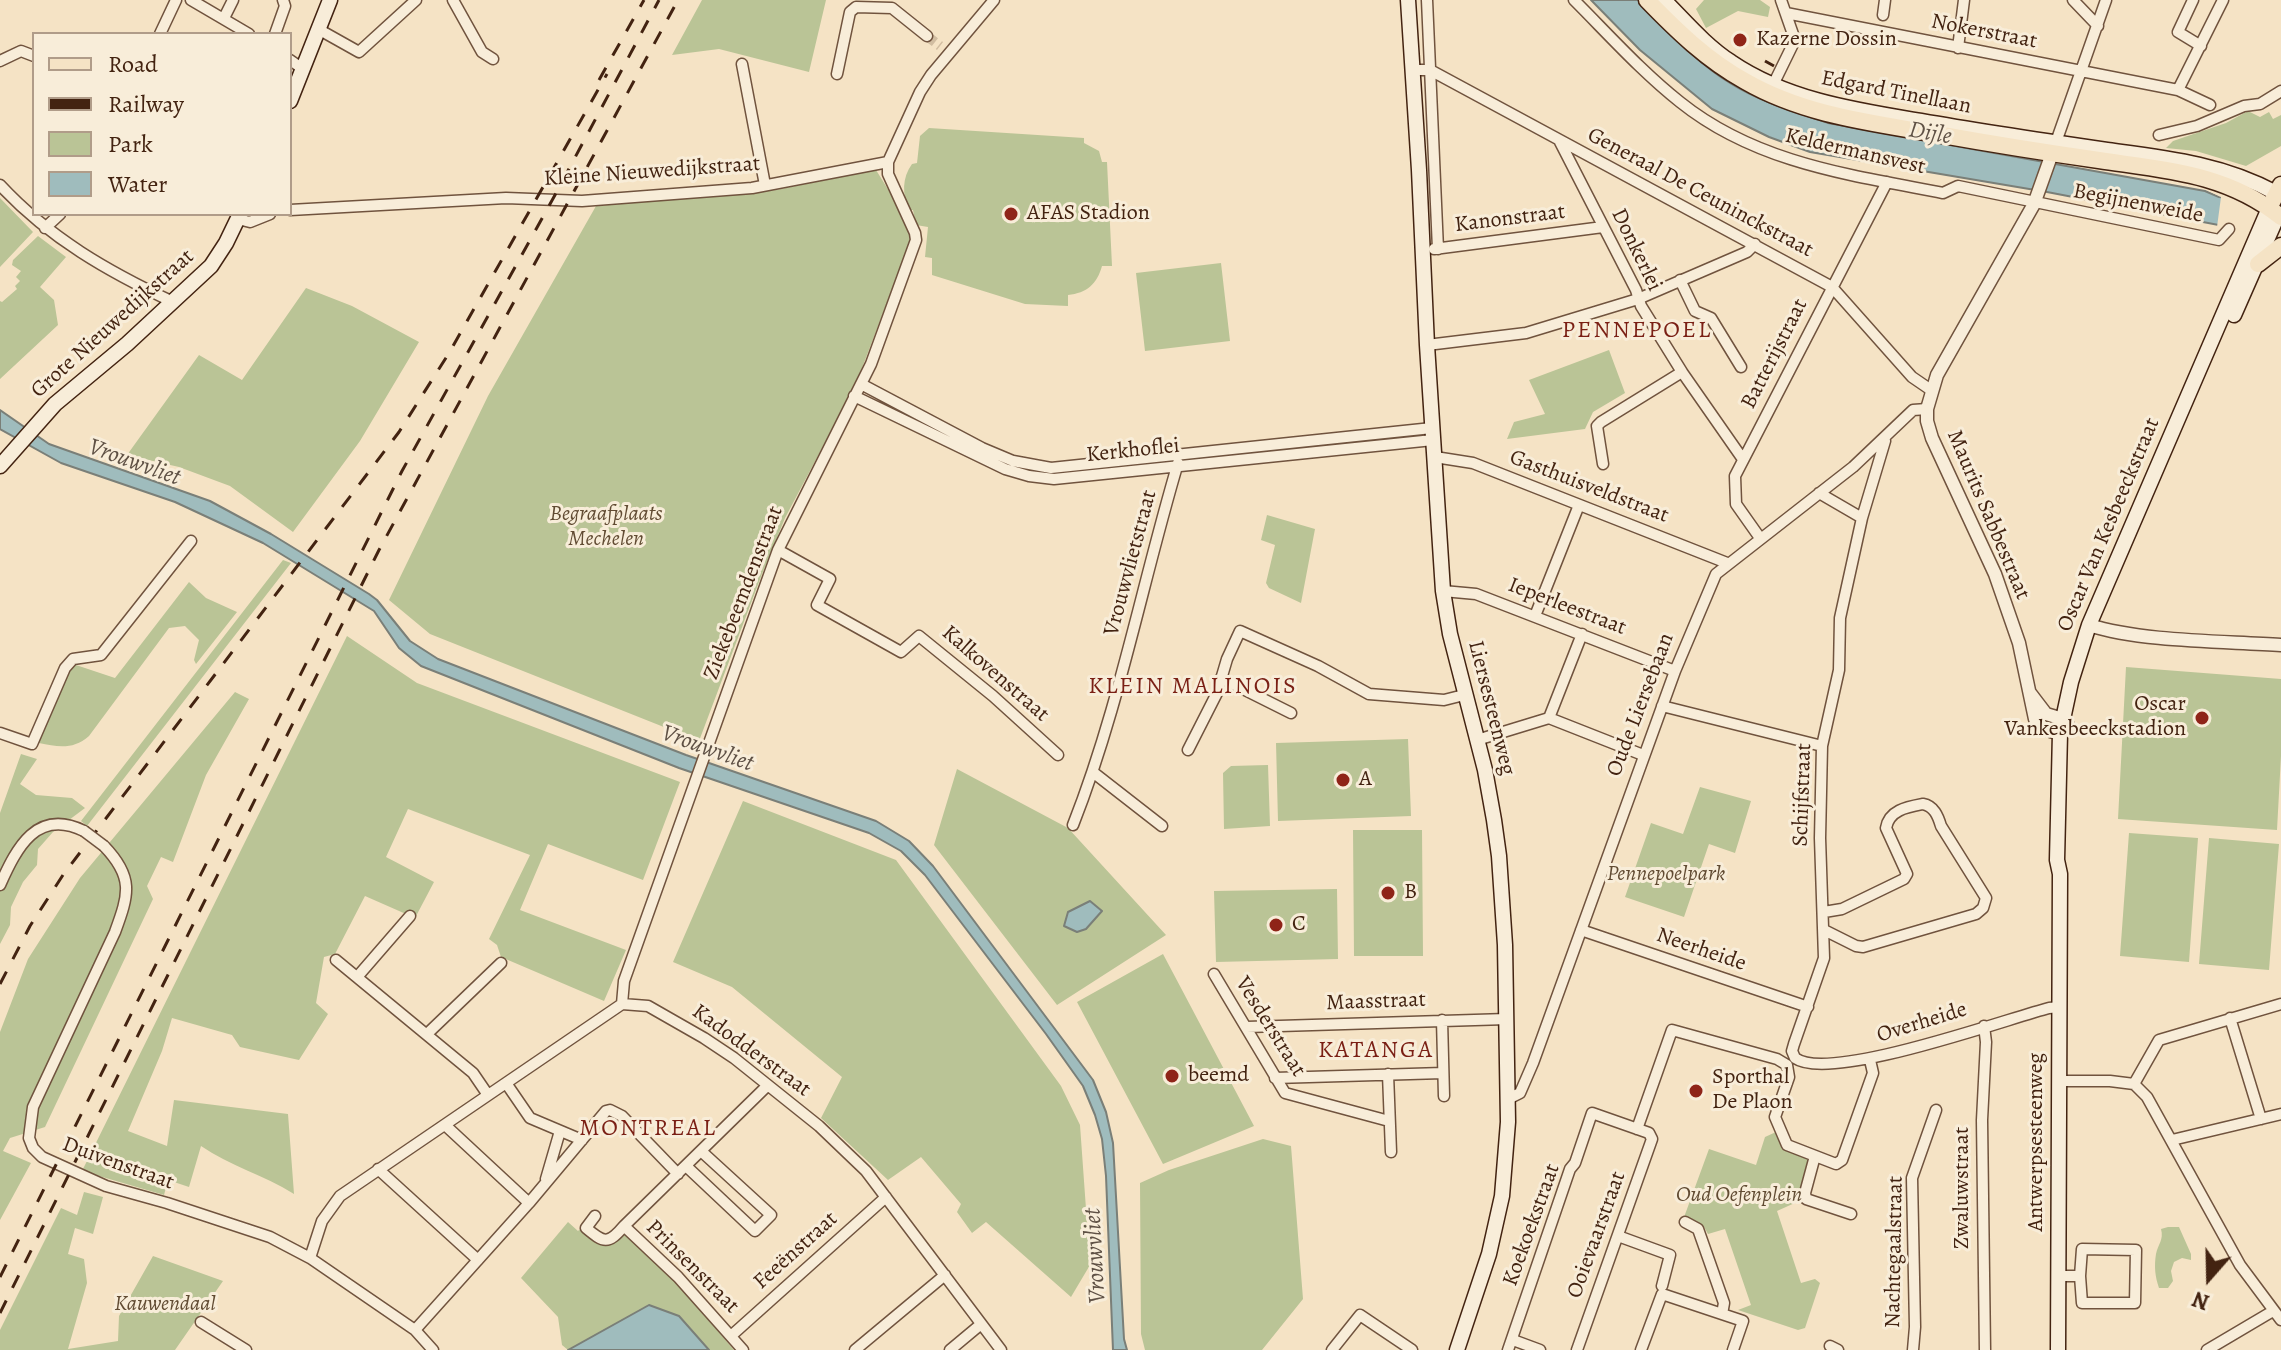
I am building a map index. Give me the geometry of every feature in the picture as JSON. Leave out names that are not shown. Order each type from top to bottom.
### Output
[{"type":"main road","points":[[292,96],[330,0]]},
{"type":"main road","name":"Liersesteenweg","points":[[1408,0],[1421,70],[1431,250],[1427,345],[1443,591],[1464,695],[1485,770],[1503,903],[1507,1146],[1498,1224],[1457,1350]]},
{"type":"main road","name":"Edgard Tinellaan","points":[[1647,0],[1707,57],[1747,83],[1774,90],[1839,117],[2183,171],[2219,182],[2252,198],[2277,203]]},
{"type":"main road","name":"Edgard Tinellaan","points":[[1664,0],[1715,50],[1774,90]]},
{"type":"main road","points":[[2053,152],[2205,164],[2247,178],[2277,203]]},
{"type":"main road","name":"Oscar Van Kesbeeckstraat","points":[[2094,626],[2269,239],[2277,203]]},
{"type":"main road","name":"Grote Nieuwedijkstraat","points":[[0,466],[55,404],[211,266],[239,216]]},
{"type":"main road","points":[[2258,264],[2269,239]]},
{"type":"main road","name":"Oscar Van Kesbeeckstraat","points":[[2060,1007],[2060,874],[2065,861],[2064,726],[2079,686],[2094,626],[2258,264]]},
{"type":"main road","name":"Antwerpsesteenweg","points":[[2058,1350],[2060,1007]]},
{"type":"street","points":[[161,32],[176,0]]},
{"type":"street","points":[[191,0],[246,32]]},
{"type":"street","points":[[224,18],[233,0]]},
{"type":"street","points":[[276,32],[285,6],[283,0]]},
{"type":"street","points":[[318,29],[359,52],[416,0]]},
{"type":"street","points":[[453,0],[482,52],[493,59]]},
{"type":"street","points":[[888,162],[920,92],[945,49],[994,0]]},
{"type":"street","name":"Liersesteenweg","points":[[1421,70],[1427,0]]},
{"type":"street","name":"Keldermansvest","points":[[1574,0],[1678,101],[1759,149],[1795,162],[1943,193],[1958,186],[2036,200]]},
{"type":"street","points":[[1774,90],[1795,40],[1781,0]]},
{"type":"street","points":[[1883,15],[1885,0]]},
{"type":"street","points":[[1958,48],[1964,0]]},
{"type":"street","points":[[2073,0],[2098,26]]},
{"type":"street","points":[[2053,152],[2106,0]]},
{"type":"street","points":[[2193,0],[2178,32],[2201,46]]},
{"type":"street","points":[[2178,90],[2223,0]]},
{"type":"street","points":[[837,74],[850,12],[856,7],[892,8],[927,36]]},
{"type":"street","name":"Nokerstraat","points":[[1786,13],[2178,90],[2210,105]]},
{"type":"street","points":[[0,61],[21,51],[32,55]]},
{"type":"street","points":[[292,61],[303,69]]},
{"type":"street","points":[[742,64],[765,185]]},
{"type":"street","name":"Generaal De Ceuninckstraat","points":[[1421,70],[1560,140],[1832,287],[1912,377],[1931,390]]},
{"type":"street","points":[[2159,135],[2197,126],[2244,106],[2260,104],[2281,91]]},
{"type":"street","name":"Donkerlei","points":[[1560,140],[1638,299],[1682,372],[1742,458]]},
{"type":"street","name":"Maurits Sabbestraat","points":[[2053,152],[2036,200],[1931,390],[1927,421],[1995,574],[2019,643],[2030,693],[2046,714],[2064,726]]},
{"type":"street","name":"Kleine Nieuwedijkstraat","points":[[292,210],[506,198],[582,201],[765,185],[888,162]]},
{"type":"street","name":"Ziekebeemdenstraat","points":[[622,1004],[624,981],[778,550],[871,364],[916,240],[888,174],[888,162]]},
{"type":"street","name":"Batterijstraat","points":[[1742,458],[1887,182]]},
{"type":"street","points":[[0,185],[45,228],[122,278],[173,302]]},
{"type":"street","name":"Begijnenweide","points":[[2036,200],[2219,240],[2229,229]]},
{"type":"street","points":[[45,228],[58,216]]},
{"type":"street","points":[[239,216],[250,222],[265,216]]},
{"type":"street","name":"Kanonstraat","points":[[1431,250],[1603,227]]},
{"type":"street","points":[[1427,345],[1526,333],[1638,299],[1747,252],[1755,244]]},
{"type":"street","points":[[1680,280],[1695,311],[1711,318],[1741,367]]},
{"type":"street","points":[[1603,464],[1597,426],[1682,372]]},
{"type":"street","name":"Kerkhoflei","points":[[861,384],[982,448],[1013,461],[1051,468],[1179,461]]},
{"type":"street","name":"Kerkhoflei","points":[[854,396],[976,457],[1029,476],[1054,479],[1179,461],[1433,434]]},
{"type":"street","name":"Oude Liersebaan","points":[[1508,1099],[1520,1093],[1533,1063],[1643,755],[1716,574],[1885,439],[1913,410],[1927,409]]},
{"type":"street","name":"Schijfstraat","points":[[1815,1156],[1787,1145],[1775,1117],[1794,1044],[1824,958],[1820,838],[1822,746],[1839,670],[1843,596],[1885,439]]},
{"type":"street","name":"Gasthuisveldstraat","points":[[1435,457],[1473,463],[1727,563]]},
{"type":"street","points":[[1742,458],[1735,476],[1736,504],[1760,538]]},
{"type":"street","name":"Vrouwvlietstraat","points":[[1073,825],[1094,773],[1128,657],[1179,461]]},
{"type":"street","points":[[1819,493],[1862,518]]},
{"type":"street","points":[[1535,616],[1579,505]]},
{"type":"street","points":[[0,733],[32,744],[65,668],[73,659],[101,655],[191,541]]},
{"type":"street","name":"Kalkovenstraat","points":[[778,550],[830,579],[817,605],[901,652],[919,636],[993,696],[1058,755]]},
{"type":"street","name":"Ieperleestraat","points":[[1443,591],[1476,594],[1675,671]]},
{"type":"street","points":[[2094,626],[2164,637],[2281,645]]},
{"type":"street","points":[[1188,750],[1240,631],[1318,666],[1369,694],[1444,700],[1464,695]]},
{"type":"street","points":[[1549,718],[1582,634]]},
{"type":"street","points":[[1221,678],[1291,713]]},
{"type":"street","points":[[1662,706],[1822,746]]},
{"type":"street","points":[[1477,740],[1549,718],[1643,755]]},
{"type":"street","points":[[1094,773],[1162,826]]},
{"type":"street","points":[[1824,912],[1842,909],[1904,879],[1907,874],[1904,861],[1886,828],[1887,822],[1893,813],[1923,804],[1937,814],[1941,826],[1986,898],[1983,908],[1976,914],[1863,947],[1824,930]]},
{"type":"street","name":"Duivenstraat","points":[[0,885],[14,855],[29,835],[59,823],[84,831],[104,846],[125,872],[127,891],[113,936],[33,1107],[29,1130],[33,1148],[50,1162],[106,1186],[270,1237],[310,1258],[415,1330],[433,1350]]},
{"type":"street","points":[[358,976],[410,916]]},
{"type":"street","name":"Neerheide","points":[[1581,930],[1808,1007]]},
{"type":"street","points":[[336,960],[473,1073],[488,1095]]},
{"type":"street","points":[[427,1034],[501,963]]},
{"type":"street","name":"Vesderstraat","points":[[1214,974],[1285,1093],[1389,1121]]},
{"type":"street","points":[[310,1258],[322,1221],[340,1196],[622,1004]]},
{"type":"street","name":"Kadodderstraat","points":[[622,1004],[648,1006],[734,1058],[819,1126],[866,1171],[1001,1350]]},
{"type":"street","points":[[2134,1084],[2159,1040],[2281,1004]]},
{"type":"street","name":"Overheide","points":[[1637,1129],[1672,1030],[1790,1064],[1870,1060],[2060,1007]]},
{"type":"street","points":[[2230,1018],[2261,1119]]},
{"type":"street","name":"Maasstraat","points":[[1247,1027],[1507,1019]]},
{"type":"street","points":[[1442,1020],[1444,1096]]},
{"type":"street","name":"Zwaluwstraat","points":[[1984,1026],[1985,1350]]},
{"type":"street","points":[[1851,1214],[1806,1199],[1805,1193],[1815,1156],[1836,1164],[1842,1160],[1873,1073],[1870,1060]]},
{"type":"street","points":[[1275,1078],[1443,1073]]},
{"type":"street","points":[[1388,1074],[1391,1152]]},
{"type":"street","points":[[2060,1081],[2134,1084],[2147,1097],[2214,1222],[2240,1265],[2281,1320]]},
{"type":"street","points":[[506,1083],[530,1118],[582,1140]]},
{"type":"street","name":"Prinsenstraat","points":[[595,1216],[583,1231],[600,1240],[614,1238],[767,1086]]},
{"type":"street","points":[[415,1330],[529,1203],[602,1115],[610,1110],[755,1231],[771,1215],[701,1151]]},
{"type":"street","name":"Nachtegaalstraat","points":[[1913,1350],[1912,1178],[1936,1110]]},
{"type":"street","name":"Koekoekstraat","points":[[1510,1345],[1592,1113],[1637,1129]]},
{"type":"street","points":[[2172,1140],[2281,1114]]},
{"type":"street","points":[[445,1125],[529,1203]]},
{"type":"street","name":"Ooievaarstraat","points":[[1577,1350],[1652,1139],[1649,1133],[1637,1129]]},
{"type":"street","points":[[544,1185],[560,1131]]},
{"type":"street","points":[[378,1169],[478,1260]]},
{"type":"street","name":"Feeënstraat","points":[[732,1335],[886,1197]]},
{"type":"street","points":[[1685,1222],[1699,1231],[1724,1303],[1722,1314]]},
{"type":"street","name":"Prinsenstraat","points":[[624,1226],[678,1277],[743,1350]]},
{"type":"street","points":[[1618,1236],[1670,1255],[1662,1290],[1641,1350]]},
{"type":"street","points":[[2082,1249],[2136,1250],[2135,1303],[2082,1303],[2080,1276],[2082,1249]]},
{"type":"street","points":[[855,1350],[945,1275]]},
{"type":"street","points":[[2058,1276],[2080,1276]]},
{"type":"street","points":[[1662,1290],[1743,1321],[1733,1350]]},
{"type":"street","points":[[2207,1350],[2273,1311]]},
{"type":"street","points":[[1332,1350],[1360,1315],[1412,1350]]},
{"type":"street","points":[[201,1322],[246,1350]]},
{"type":"street","points":[[950,1350],[980,1325]]},
{"type":"street","points":[[1510,1345],[1540,1350]]},
{"type":"green space","points":[[702,0],[826,0],[809,72],[719,49],[672,55]]},
{"type":"green space","points":[[1704,0],[1760,0],[1770,7],[1768,17],[1738,11],[1706,28],[1696,9]]},
{"type":"green space","points":[[2248,111],[2260,117],[2269,112],[2273,119],[2281,115],[2281,146],[2246,166],[2196,151],[2166,148],[2173,141],[2226,123]]},
{"type":"green space","name":"AFAS Stadion","points":[[929,128],[1084,138],[1084,143],[1099,151],[1102,162],[1107,162],[1112,266],[1102,266],[1090,286],[1068,295],[1068,306],[1025,304],[932,275],[932,258],[925,257],[928,227],[916,225],[904,192],[909,169],[917,163],[920,136]]},
{"type":"green space","name":"Begraafplaats Mechelen","points":[[876,170],[914,231],[856,384],[785,518],[699,741],[430,634],[389,600],[488,396],[596,206],[776,190]]},
{"type":"green space","points":[[0,198],[33,232],[0,267]]},
{"type":"green space","points":[[38,236],[66,257],[40,287],[54,300],[58,325],[0,379],[0,301],[17,289],[15,286],[20,281],[16,277],[21,271],[12,265],[13,260]]},
{"type":"green space","points":[[1221,263],[1230,341],[1145,351],[1136,273]]},
{"type":"green space","points":[[306,288],[352,306],[419,342],[360,441],[293,532],[230,486],[179,467],[127,455],[199,355],[242,380]]},
{"type":"green space","points":[[1609,350],[1625,393],[1593,412],[1585,429],[1507,439],[1514,422],[1545,414],[1529,380]]},
{"type":"green space","points":[[1267,515],[1315,529],[1301,603],[1269,588],[1266,583],[1275,545],[1261,540]]},
{"type":"green space","points":[[283,560],[291,563],[87,826],[81,821]]},
{"type":"green space","points":[[189,582],[206,598],[237,612],[196,664],[194,660],[199,640],[185,626],[169,628],[89,736],[71,745],[39,743],[39,735],[73,664],[115,678]]},
{"type":"green space","points":[[347,636],[417,683],[680,782],[643,880],[548,844],[520,910],[626,950],[604,1001],[501,957],[497,945],[489,939],[530,855],[408,809],[386,857],[434,882],[415,918],[365,896],[335,954],[324,957],[316,1003],[328,1014],[299,1060],[240,1047],[232,1035],[172,1018],[162,1051],[128,1131],[167,1146],[174,1100],[288,1114],[294,1194],[201,1146],[189,1187],[168,1180],[164,1195],[82,1171]]},
{"type":"green space","name":"Oscar Vankesbeeckstadion","points":[[2126,667],[2281,679],[2277,830],[2118,819]]},
{"type":"green space","points":[[235,692],[249,699],[206,775],[173,862],[161,857],[147,886],[153,899],[45,1127],[10,1138],[3,1151],[31,1163],[0,1220],[0,1032],[28,959],[80,878]]},
{"type":"green space","name":"A","points":[[1408,739],[1411,816],[1278,821],[1276,743]]},
{"type":"green space","points":[[21,754],[37,759],[20,784],[36,795],[72,798],[85,808],[53,832],[38,849],[37,865],[23,882],[11,907],[10,925],[0,944],[0,813]]},
{"type":"green space","points":[[1268,765],[1270,826],[1224,829],[1223,773],[1231,766]]},
{"type":"green space","points":[[957,769],[1068,828],[1166,935],[1057,1005],[934,845]]},
{"type":"green space","name":"Pennepoelpark","points":[[1700,787],[1751,801],[1735,853],[1709,844],[1684,917],[1625,897],[1651,823],[1683,834]]},
{"type":"green space","points":[[743,801],[896,860],[1061,1086],[1080,1125],[1090,1265],[1071,1297],[986,1222],[972,1233],[957,1212],[961,1204],[921,1157],[888,1180],[821,1118],[842,1077],[732,987],[673,962]]},
{"type":"green space","name":"B","points":[[1353,830],[1422,830],[1423,956],[1354,956]]},
{"type":"green space","points":[[2129,833],[2198,838],[2189,962],[2120,956]]},
{"type":"green space","points":[[2209,838],[2279,844],[2269,970],[2199,964]]},
{"type":"green space","name":"C","points":[[1337,889],[1338,959],[1216,962],[1214,891]]},
{"type":"green space","name":"beemd","points":[[1163,954],[1254,1126],[1163,1164],[1077,1002]]},
{"type":"green space","name":"Oud Oefenplein","points":[[1776,1132],[1785,1148],[1809,1156],[1812,1162],[1797,1202],[1777,1211],[1801,1283],[1815,1279],[1820,1283],[1805,1328],[1798,1330],[1738,1310],[1751,1305],[1725,1229],[1708,1234],[1704,1227],[1683,1220],[1709,1149],[1756,1165],[1765,1137]]},
{"type":"green space","points":[[1263,1139],[1291,1146],[1303,1299],[1262,1350],[1145,1350],[1141,1334],[1140,1183],[1169,1170]]},
{"type":"green space","name":"Kauwendaal","points":[[84,1192],[103,1197],[93,1234],[75,1228],[68,1254],[84,1259],[87,1283],[68,1349],[118,1341],[119,1316],[153,1256],[223,1281],[175,1350],[0,1350],[0,1330],[61,1208],[77,1215]]},
{"type":"green space","points":[[568,1222],[578,1231],[587,1222],[610,1243],[622,1231],[674,1279],[734,1350],[709,1350],[679,1316],[587,1339],[568,1350],[562,1345],[558,1317],[521,1278]]},
{"type":"green space","points":[[2179,1227],[2191,1260],[2182,1258],[2174,1262],[2171,1271],[2173,1281],[2168,1288],[2159,1288],[2155,1271],[2156,1254],[2161,1229]]},
{"type":"water","points":[[1591,0],[1638,0],[1717,75],[1753,96],[1790,111],[1828,123],[2205,191],[2219,197],[2281,204],[2281,237],[2047,192],[1810,152],[1769,137],[1712,109],[1640,50]]},
{"type":"water","points":[[0,410],[49,444],[210,501],[271,534],[369,594],[410,641],[438,659],[686,755],[876,821],[909,841],[933,866],[1093,1080],[1106,1112],[1113,1143],[1127,1350],[1113,1350],[1102,1139],[1083,1086],[925,875],[901,851],[869,833],[679,768],[421,666],[399,648],[374,611],[263,543],[175,502],[61,463],[0,429]]},
{"type":"water","points":[[1090,901],[1102,911],[1086,929],[1077,932],[1064,926],[1068,912]]},
{"type":"water","points":[[649,1305],[679,1316],[709,1350],[568,1350]]},
{"type":"pier","points":[[2206,190],[2281,203],[2281,238],[2217,227],[2221,197]]},
{"type":"tunnel","points":[[927,36],[940,46]]},
{"type":"railway","points":[[599,80],[644,0]]},
{"type":"railway","points":[[0,1277],[402,471],[659,0]]},
{"type":"railway","points":[[0,1313],[379,550],[678,0]]},
{"type":"railway","points":[[1765,61],[1774,66]]},
{"type":"railway","points":[[0,984],[30,926],[63,875],[399,432],[449,353],[607,74]]},
{"type":"place","name":"Kazerne Dossin","points":[[1740,40]]},
{"type":"place","name":"AFAS Stadion","points":[[1011,214]]},
{"type":"place","name":"Oscar Vankesbeeckstadion","points":[[2202,718]]},
{"type":"place","name":"A","points":[[1343,780]]},
{"type":"place","name":"B","points":[[1388,893]]},
{"type":"place","name":"C","points":[[1276,925]]},
{"type":"place","name":"beemd","points":[[1172,1076]]},
{"type":"place","name":"Sporthal De Plaon","points":[[1696,1091]]},
{"type":"district","name":"PENNEPOEL","points":[[1637,331]]},
{"type":"district","name":"KLEIN MALINOIS","points":[[1193,687]]},
{"type":"district","name":"KATANGA","points":[[1376,1051]]},
{"type":"district","name":"MONTREAL","points":[[648,1129]]},
{"type":"water label","name":"Dijle","points":[[1930,134]]},
{"type":"water label","name":"Vrouwvliet","points":[[134,463]]},
{"type":"water label","name":"Vrouwvliet","points":[[707,749]]},
{"type":"water label","name":"Vrouwvliet","points":[[1096,1256]]}]
